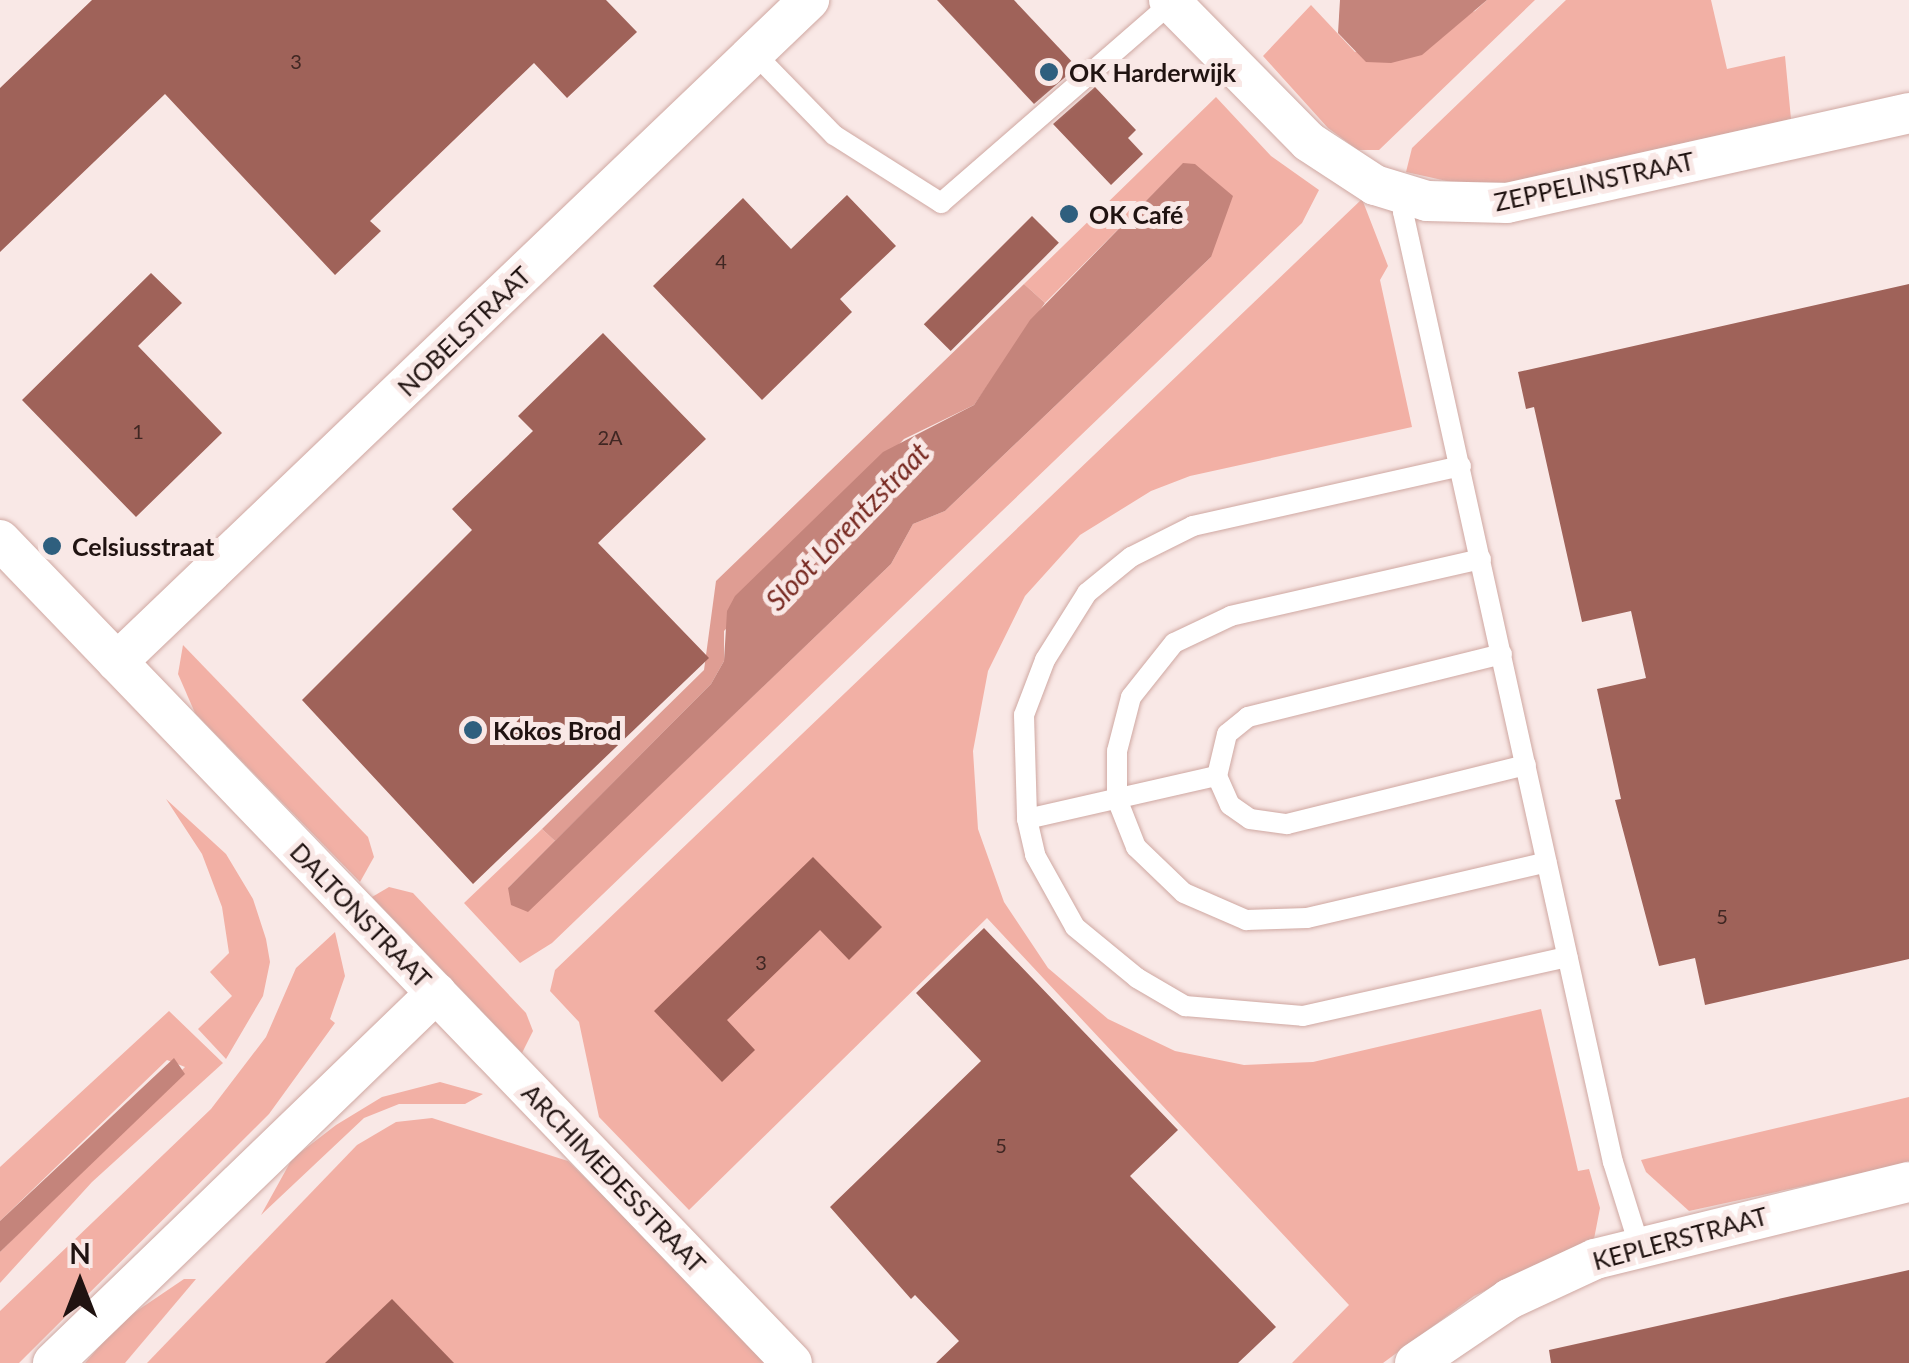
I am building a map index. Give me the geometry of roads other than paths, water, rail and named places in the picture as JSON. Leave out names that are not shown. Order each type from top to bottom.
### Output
[{"type":"street","name":"NOBELSTRAAT","points":[[117,662],[810,0]]},
{"type":"street","name":"ZEPPELINSTRAAT","points":[[1171,1],[1310,142],[1375,185],[1466,205],[1507,202],[1909,113]]},
{"type":"street","name":"DALTONSTRAAT","points":[[0,540],[436,993],[53,1363]]},
{"type":"street","name":"ARCHIMEDESSTRAAT","points":[[436,993],[792,1363]]},
{"type":"street","name":"KEPLERSTRAAT","points":[[1415,1363],[1509,1298],[1638,1245],[1909,1182]]},
{"type":"lane","points":[[754,53],[834,135],[941,203],[1171,1]]},
{"type":"lane","points":[[1404,194],[1403,212],[1613,1162],[1638,1245]]},
{"type":"lane","points":[[1461,466],[1193,526],[1132,557],[1087,592],[1046,660],[1024,716],[1027,819],[1035,855],[1074,928],[1137,978],[1185,1006],[1304,1016],[1568,957]]},
{"type":"lane","points":[[1481,560],[1231,616],[1174,643],[1131,697],[1117,751],[1117,799],[1136,847],[1184,893],[1246,920],[1308,918],[1548,862]]},
{"type":"lane","points":[[1502,654],[1248,718],[1227,734],[1218,776],[1230,805],[1250,820],[1287,824],[1526,765]]},
{"type":"lane","points":[[1027,819],[1218,776]]},
{"type":"water","points":[[1340,0],[1487,0],[1422,55],[1391,63],[1366,62],[1338,33]]},
{"type":"water","name":"Sloot Lorentzstraat","points":[[1183,163],[1195,164],[1233,196],[1211,257],[945,511],[913,524],[891,564],[528,912],[511,905],[508,888],[711,684],[724,661],[727,611],[735,596],[883,452],[974,405],[1030,320]]},
{"type":"water","points":[[174,1058],[185,1074],[0,1252],[0,1221]]},
{"type":"place","name":"OK Harderwijk","points":[[1049,72]]},
{"type":"place","name":"OK Café","points":[[1069,214]]},
{"type":"place","name":"Celsiusstraat","points":[[52,546]]},
{"type":"place","name":"Kokos Brod","points":[[473,730]]}]
